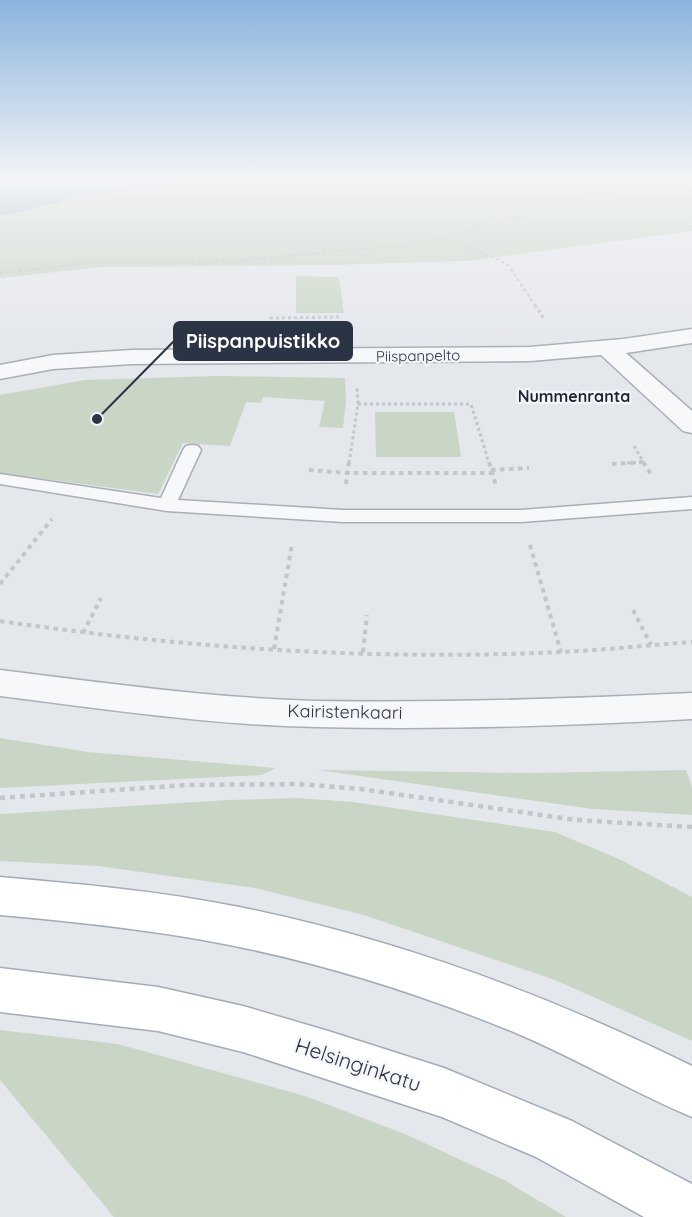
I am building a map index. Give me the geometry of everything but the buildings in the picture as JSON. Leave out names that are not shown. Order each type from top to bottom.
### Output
[{"type":"main road","points":[[0,897],[94,904],[186,918],[269,933],[370,960],[569,1032],[692,1092]]},
{"type":"main road","name":"Helsinginkatu","points":[[0,990],[33,992],[158,1009],[243,1029],[338,1058],[444,1093],[554,1139],[645,1187],[692,1215]]},
{"type":"street","name":"Piispanpelto","points":[[0,372],[44,363],[94,359],[530,354],[581,351],[692,336]]},
{"type":"street","points":[[607,348],[692,425]]},
{"type":"street","name":"Kairistenkaari","points":[[0,683],[165,704],[314,714],[539,714],[692,706]]},
{"type":"lane","points":[[167,506],[192,450]]},
{"type":"lane","points":[[0,479],[167,506],[343,516],[513,516],[692,503]]},
{"type":"path","points":[[0,273],[91,263],[234,261],[310,256],[446,238],[496,258],[509,266],[549,327],[581,351]]},
{"type":"path","points":[[337,311],[344,324]]},
{"type":"path","points":[[268,331],[270,318],[342,317]]},
{"type":"path","points":[[343,516],[347,472],[358,404],[354,357]]},
{"type":"path","points":[[358,404],[471,404],[492,472],[513,516],[561,652]]},
{"type":"path","points":[[612,464],[644,462]]},
{"type":"path","points":[[309,470],[492,472],[529,468]]},
{"type":"path","points":[[0,584],[74,491]]},
{"type":"path","points":[[274,650],[297,514]]},
{"type":"path","points":[[82,633],[101,598]]},
{"type":"path","points":[[633,610],[651,645]]},
{"type":"path","points":[[363,652],[367,615]]},
{"type":"path","points":[[0,621],[82,633],[274,650],[561,652],[692,642]]},
{"type":"path","points":[[0,798],[204,785],[297,784],[344,787],[553,816],[662,827],[692,827]]},
{"type":"green space","points":[[0,238],[641,238],[466,261],[102,267],[0,278]]},
{"type":"green space","points":[[296,276],[339,277],[344,313],[296,313]]},
{"type":"green space","points":[[216,376],[345,378],[346,401],[343,428],[319,427],[325,401],[263,397],[261,403],[246,402],[230,446],[183,443],[158,494],[0,473],[0,395],[85,380]]},
{"type":"green space","points":[[375,412],[454,412],[461,457],[376,457]]},
{"type":"green space","points":[[0,738],[88,752],[276,768],[262,775],[0,788]]},
{"type":"green space","points":[[318,770],[534,773],[686,770],[692,787],[692,815],[593,809]]},
{"type":"green space","points":[[297,798],[353,802],[555,832],[621,860],[692,897],[692,1041],[555,980],[364,915],[255,888],[98,866],[0,861],[0,814]]},
{"type":"green space","points":[[0,1030],[118,1044],[305,1096],[405,1134],[504,1180],[566,1217],[114,1217],[0,1080]]},
{"type":"place","name":"Piispanpuistikko","points":[[97,419]]},
{"type":"district","name":"Nummenranta","points":[[574,396]]}]
